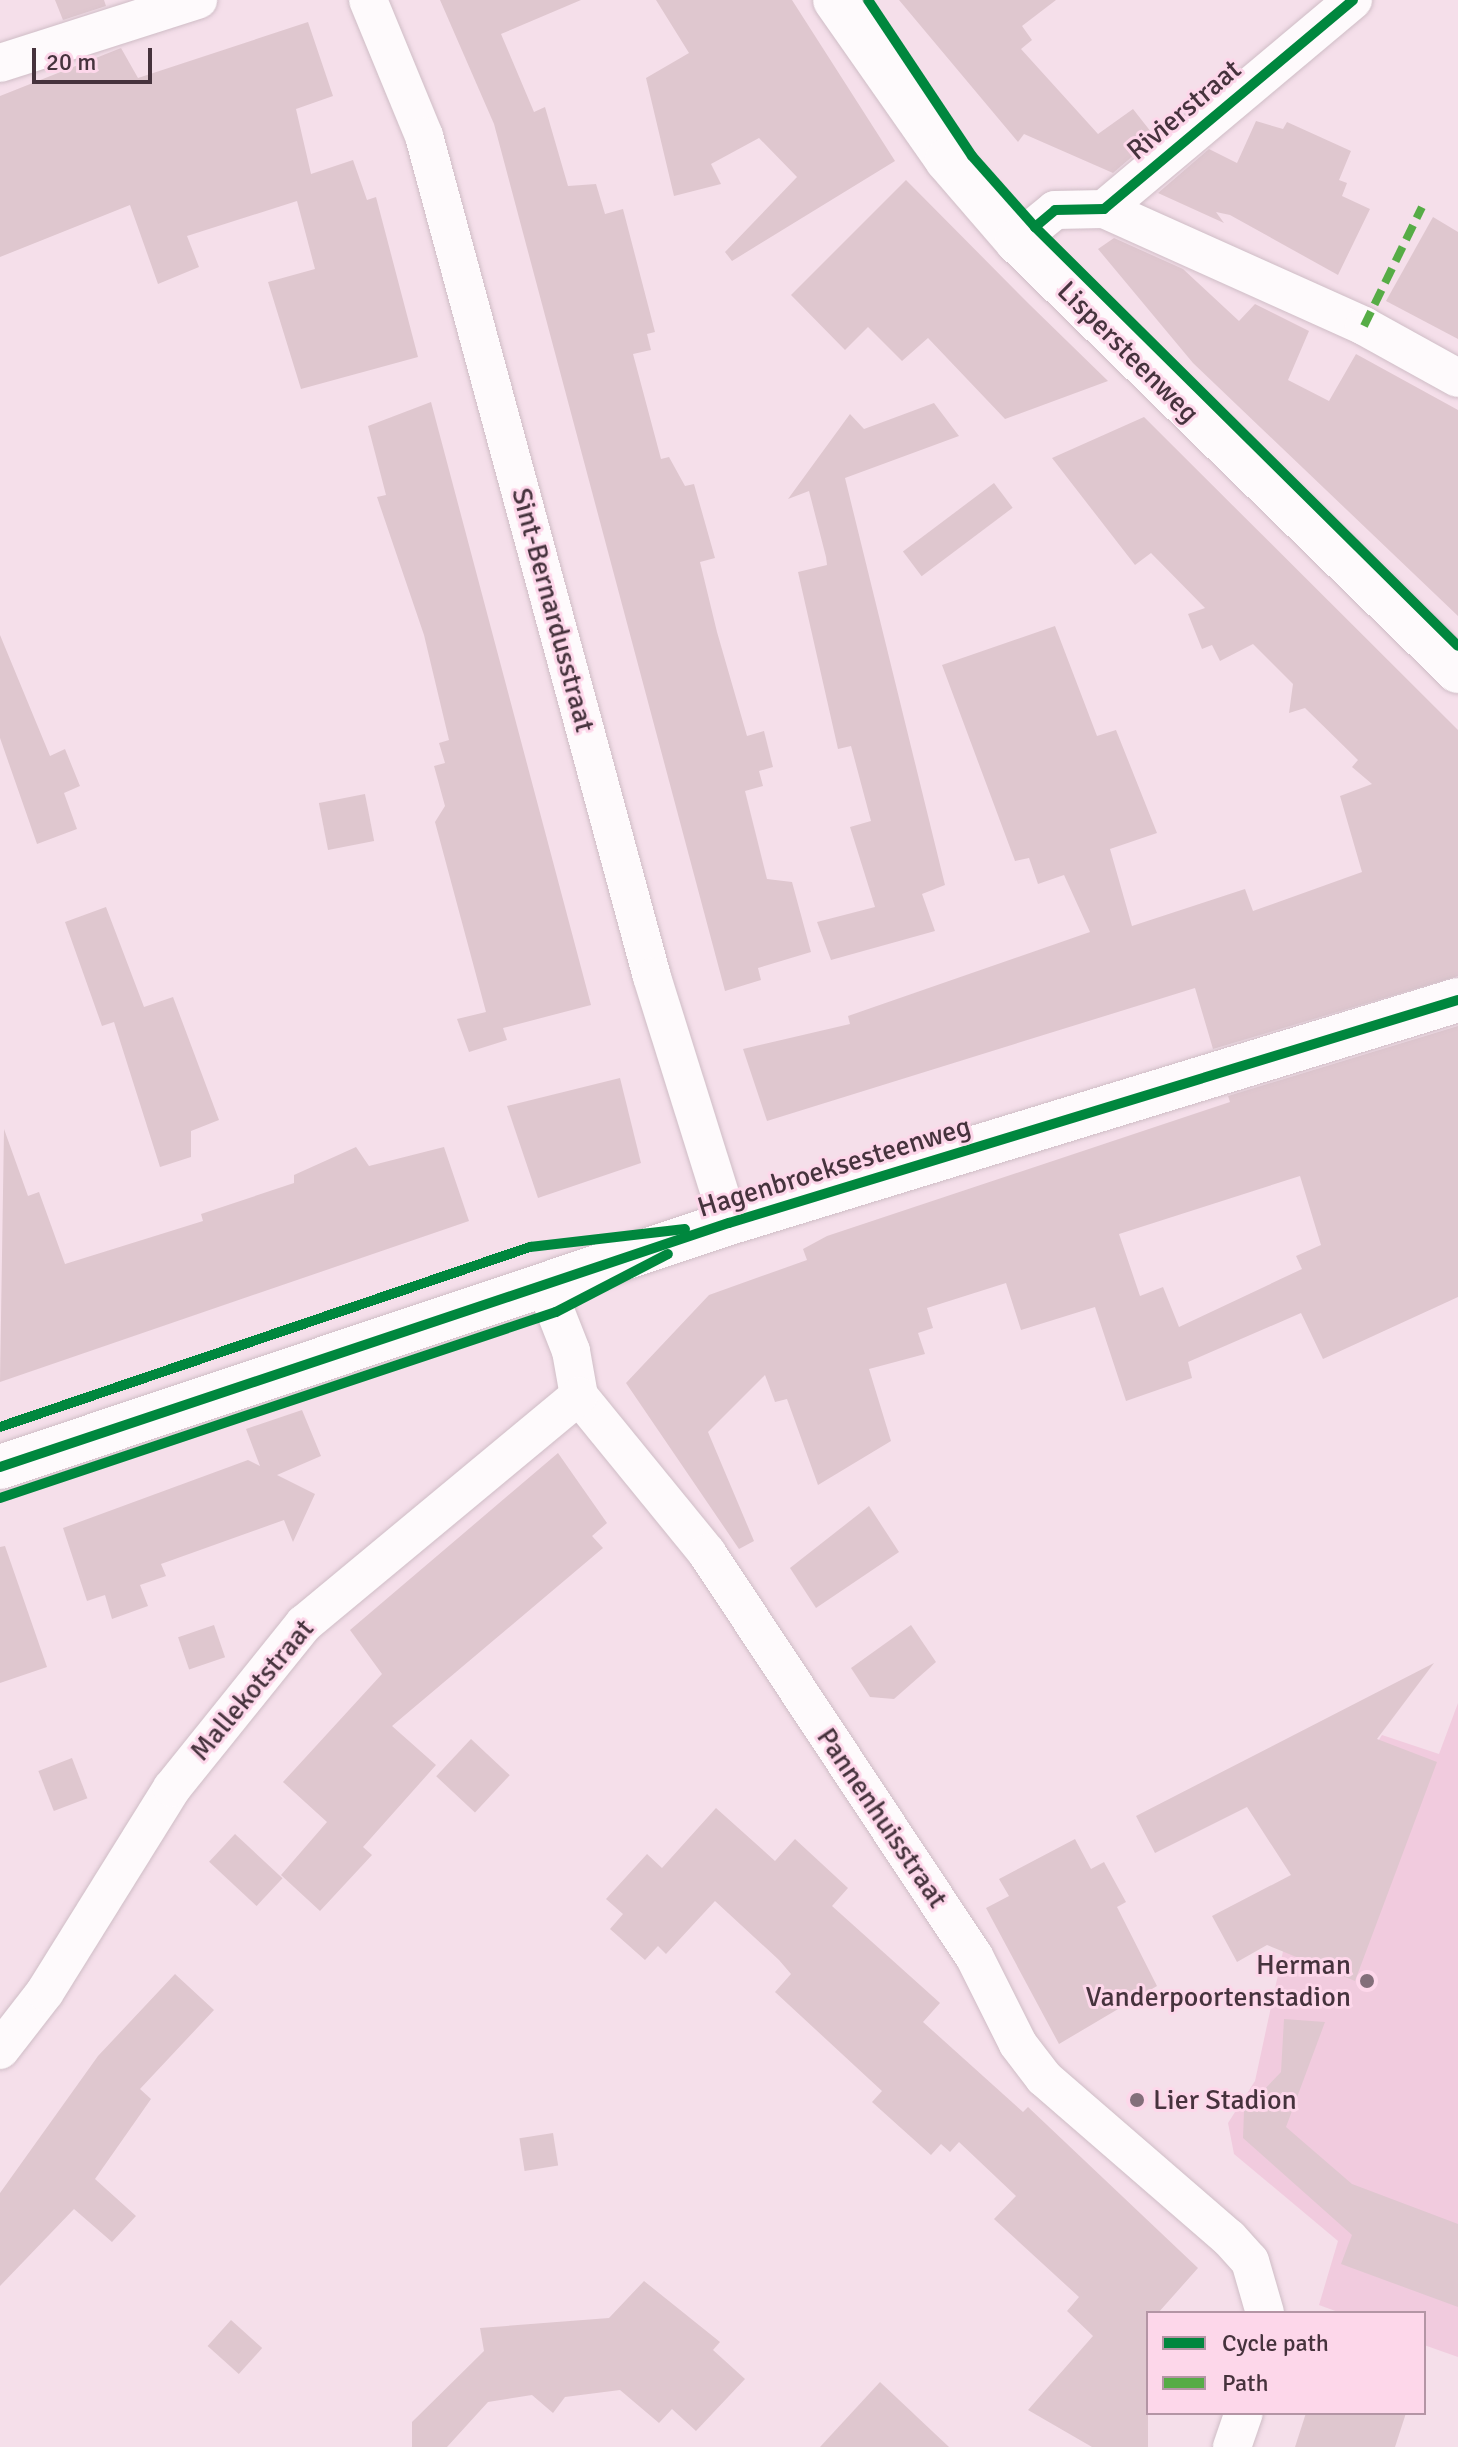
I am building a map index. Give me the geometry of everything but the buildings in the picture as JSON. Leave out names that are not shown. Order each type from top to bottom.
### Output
[{"type":"street","points":[[0,63],[198,0]]},
{"type":"street","name":"Sint-Bernardusstraat","points":[[368,0],[424,136],[652,977],[729,1223]]},
{"type":"street","name":"Lispersteenweg","points":[[835,0],[947,160],[1017,241],[1458,671]]},
{"type":"street","name":"Rivierstraat","points":[[1104,209],[1353,0]]},
{"type":"street","points":[[1017,241],[1055,210],[1104,209],[1364,326],[1458,378]]},
{"type":"street","name":"Hagenbroeksesteenweg","points":[[0,1467],[729,1223],[1458,1000]]},
{"type":"street","name":"Pannenhuisstraat","points":[[545,1285],[571,1351],[579,1396],[707,1553],[966,1943],[1018,2044],[1044,2078],[1229,2238],[1250,2261],[1264,2311]]},
{"type":"street","name":"Mallekotstraat","points":[[0,2050],[45,1992],[172,1788],[304,1624],[579,1396]]},
{"type":"street","points":[[1232,2447],[1243,2415]]},
{"type":"shaded area","name":"Herman Vanderpoortenstadion","points":[[1458,1703],[1458,2357],[1426,2346],[1426,2311],[1336,2311],[1319,2305],[1338,2241],[1234,2154],[1228,2123],[1255,2081],[1298,1882],[1342,1797],[1382,1735],[1439,1754]]},
{"type":"marked path","points":[[1364,326],[1422,207]]},
{"type":"cycle path","points":[[868,0],[972,156],[1035,227],[1458,646]]},
{"type":"cycle path","points":[[1035,227],[1055,210],[1104,209],[1353,0]]},
{"type":"cycle path","points":[[0,1467],[729,1223],[1458,1000]]},
{"type":"cycle path","points":[[0,1427],[530,1247],[685,1229]]},
{"type":"cycle path","points":[[0,1498],[556,1312],[668,1254]]},
{"type":"place","name":"Herman Vanderpoortenstadion","points":[[1367,1981]]},
{"type":"place","name":"Lier Stadion","points":[[1137,2100]]}]
